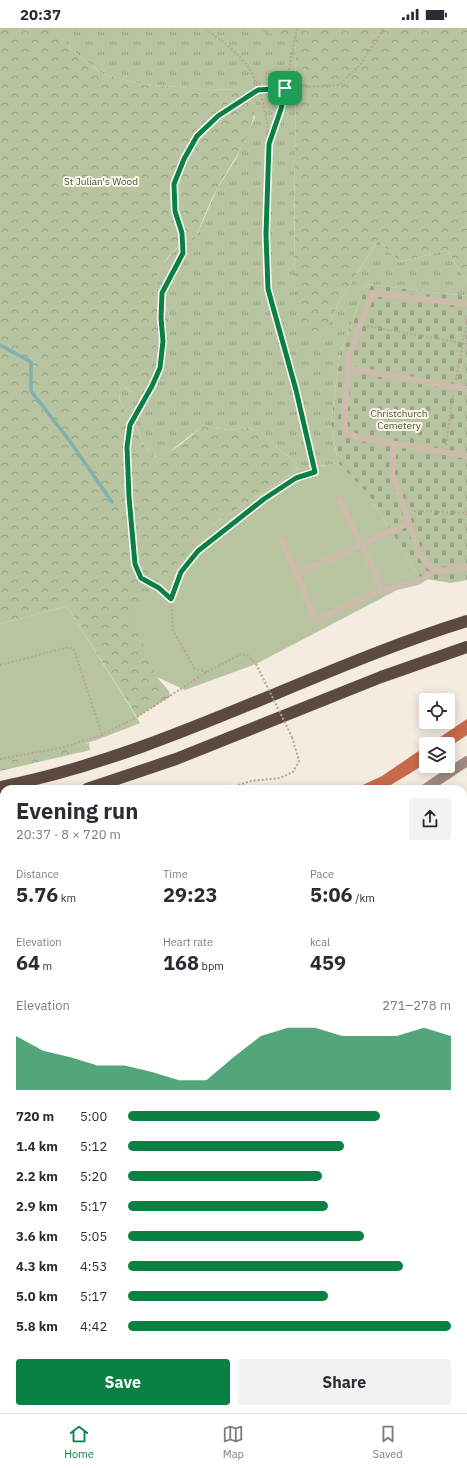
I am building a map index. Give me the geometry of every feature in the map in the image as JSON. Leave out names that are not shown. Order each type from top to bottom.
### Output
[{"type":"highway","points":[[10,785],[42,779],[176,736],[368,657],[467,621]]},
{"type":"highway","points":[[99,785],[176,759],[381,677],[467,648]]},
{"type":"street","points":[[431,785],[467,761]]},
{"type":"lane","points":[[467,304],[372,293],[348,356],[344,422],[347,433],[361,438],[467,456]]},
{"type":"lane","points":[[347,368],[467,389]]},
{"type":"lane","points":[[394,444],[392,473],[420,555],[431,568],[436,570],[440,571],[467,567]]},
{"type":"lane","points":[[339,500],[383,590]]},
{"type":"lane","points":[[297,574],[409,523]]},
{"type":"lane","points":[[282,540],[316,620],[383,590],[418,582],[436,570]]},
{"type":"path","points":[[203,28],[218,36],[248,66],[262,99],[269,144],[266,234],[268,289],[296,390],[315,472],[296,478],[270,495],[198,551],[181,572],[171,599],[173,631],[195,669],[206,672]]},
{"type":"path","points":[[269,144],[281,109],[298,28]]},
{"type":"path","points":[[171,599],[159,588],[141,578],[135,564],[129,497],[127,447],[130,425],[152,386],[160,368],[163,341],[161,318],[162,293],[183,253],[182,233],[175,211],[174,184],[184,159],[197,136],[218,116],[258,90],[339,84],[361,64],[384,28]]},
{"type":"path","points":[[360,325],[467,344]]},
{"type":"path","points":[[404,511],[467,512]]},
{"type":"path","points":[[0,665],[69,647],[74,650],[102,735]]},
{"type":"path","points":[[0,759],[61,748],[102,735],[144,713],[206,672],[240,654],[249,656],[256,664],[292,737],[299,761],[293,772],[280,778],[251,781],[239,785]]},
{"type":"green space","name":"St Julian's Wood","points":[[0,28],[52,28],[71,49],[102,74],[141,84],[201,89],[241,90],[250,92],[256,100],[254,113],[247,136],[214,195],[195,239],[183,244],[172,252],[162,266],[155,281],[155,294],[169,314],[170,333],[160,374],[153,392],[145,395],[138,395],[125,387],[121,388],[119,393],[120,401],[124,409],[136,423],[143,444],[155,457],[175,449],[204,426],[228,430],[248,428],[261,432],[281,451],[298,464],[297,470],[211,526],[157,677],[171,696],[137,717],[67,606],[0,624]]},
{"type":"green space","points":[[52,28],[249,28],[296,39],[294,278],[322,338],[338,304],[378,240],[400,262],[447,250],[467,282],[467,296],[366,284],[340,354],[331,423],[338,463],[297,470],[298,464],[281,451],[261,432],[248,428],[228,430],[204,426],[166,455],[155,457],[143,444],[136,423],[124,409],[120,401],[119,393],[121,388],[124,387],[132,392],[144,396],[153,392],[159,375],[166,353],[170,322],[168,310],[154,292],[153,288],[156,277],[159,270],[174,251],[185,243],[195,239],[217,189],[236,159],[255,117],[241,90],[201,89],[141,84],[102,74],[71,49]]},
{"type":"green space","points":[[249,28],[467,28],[467,282],[447,250],[400,262],[378,240],[338,304],[322,339],[301,333],[294,278],[296,40]]},
{"type":"green space","name":"Christchurch Cemetery","points":[[366,284],[467,296],[467,580],[451,583],[420,578],[368,494],[338,463],[331,423],[340,354]]},
{"type":"green space","points":[[338,463],[368,494],[420,578],[256,664],[185,690],[157,677],[130,613],[211,526],[297,470]]},
{"type":"green space","points":[[67,606],[140,723],[72,748],[35,757],[0,761],[0,624]]},
{"type":"green space","points":[[89,743],[90,750],[0,771],[0,761],[40,755]]},
{"type":"building","points":[[467,719],[467,735],[455,743],[455,737],[440,737],[452,729],[455,729],[455,727]]},
{"type":"building","points":[[419,751],[419,768],[409,774],[391,785],[363,785],[382,776]]},
{"type":"waterway","points":[[0,345],[31,362],[31,391],[69,440],[112,502]]},
{"type":"route","points":[[285,88],[281,109],[269,144],[266,234],[268,289],[296,390],[315,472],[296,478],[264,499],[198,551],[181,572],[171,599],[159,588],[141,578],[135,564],[129,497],[127,447],[130,425],[152,386],[160,368],[163,341],[161,318],[162,293],[176,270],[183,253],[182,233],[175,211],[174,184],[184,159],[197,136],[218,116],[258,90],[285,88]]}]
